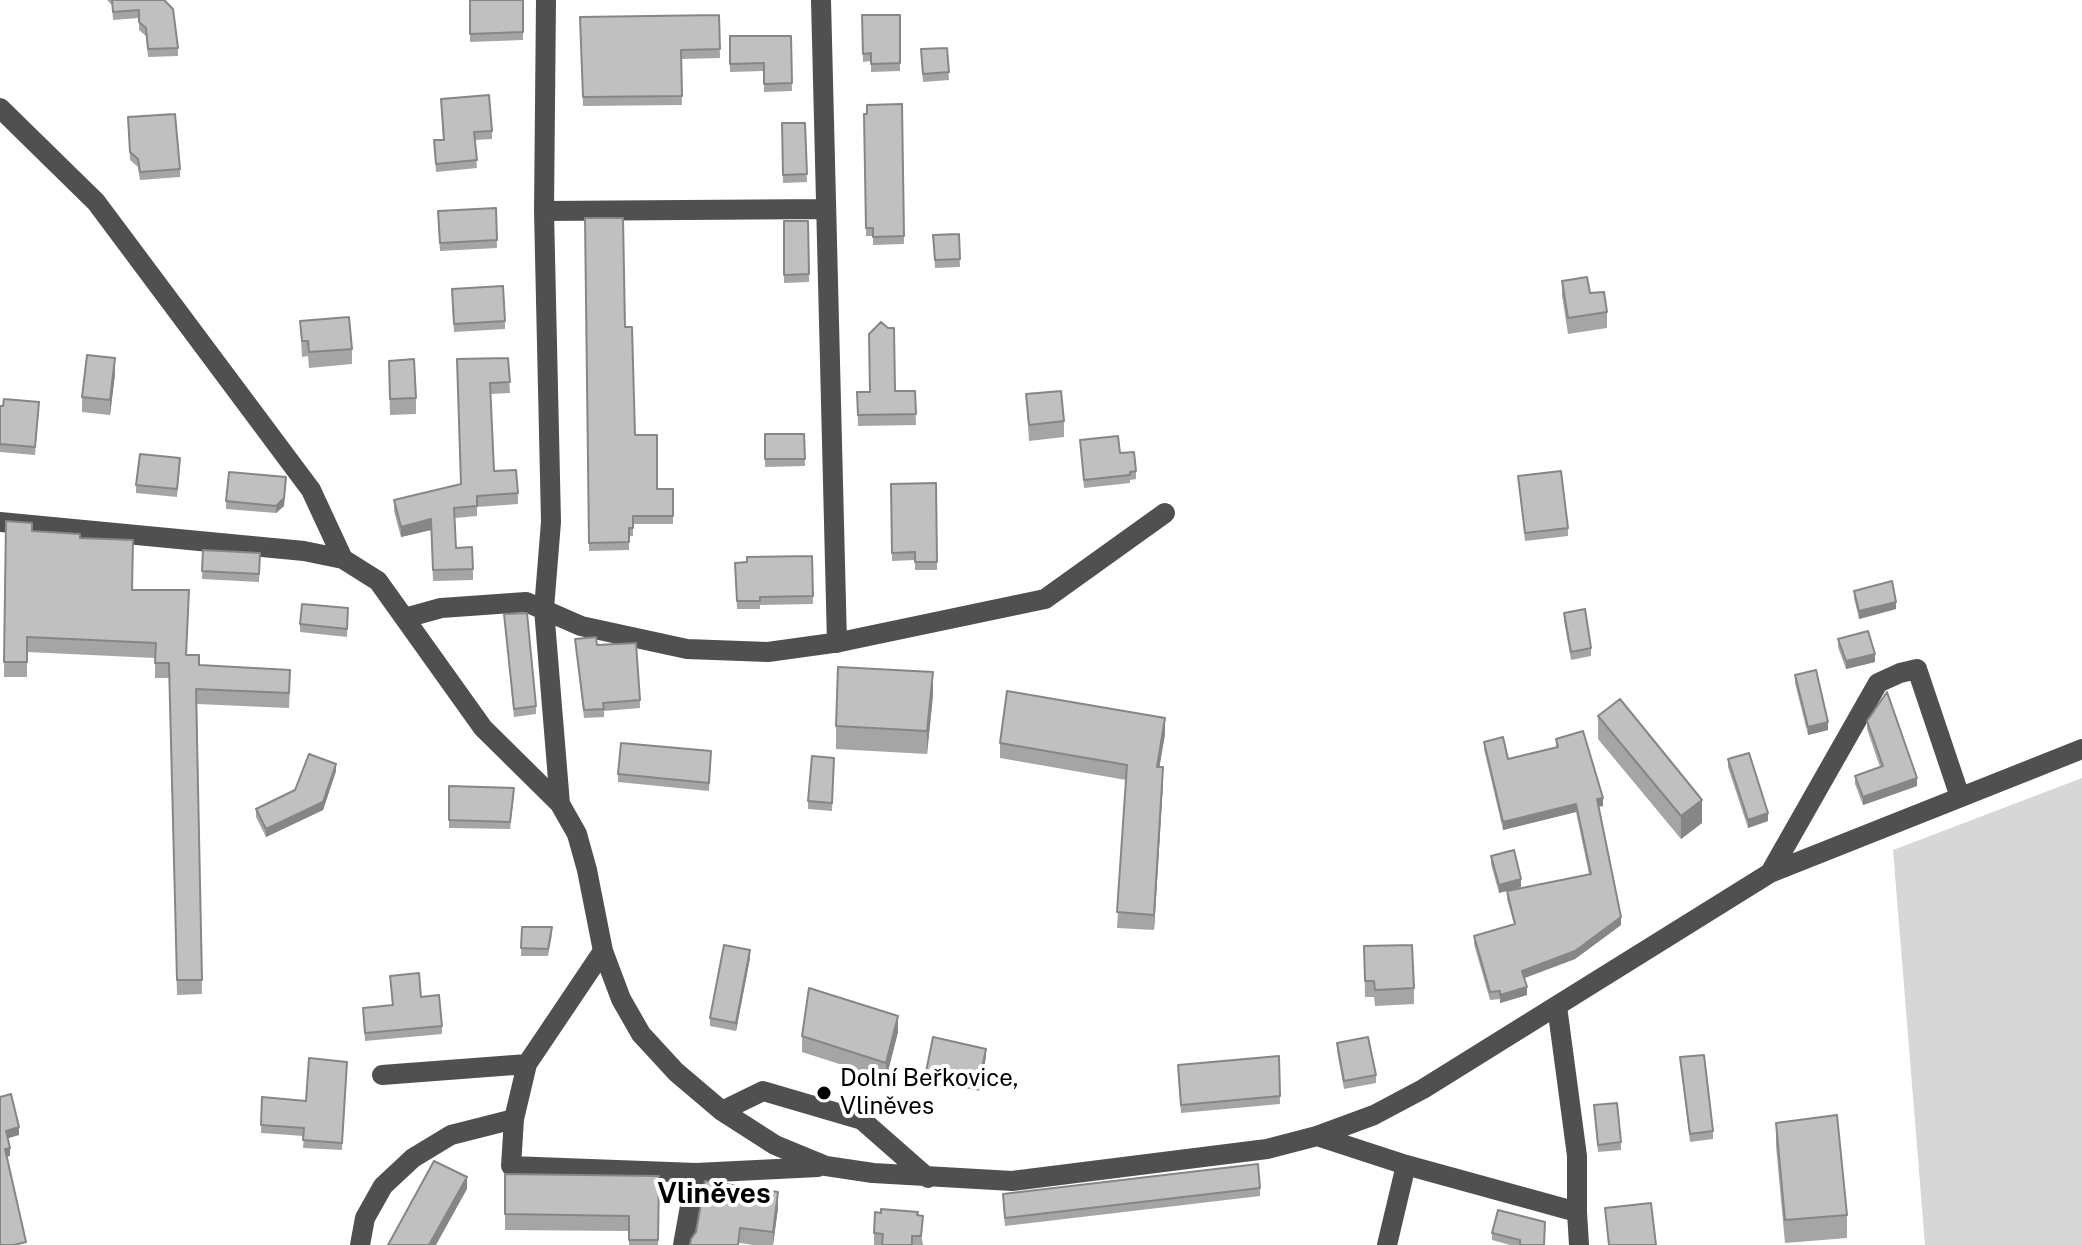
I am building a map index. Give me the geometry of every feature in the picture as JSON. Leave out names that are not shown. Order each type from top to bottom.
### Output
[{"type":"street","points":[[546,0],[544,211],[551,522],[544,609],[560,804]]},
{"type":"street","points":[[821,0],[837,643]]},
{"type":"street","points":[[0,108],[96,202],[311,490],[343,559]]},
{"type":"street","points":[[544,211],[826,209]]},
{"type":"street","points":[[405,618],[441,608],[526,602],[581,626],[687,649],[768,652],[837,643],[1045,599],[1165,513]]},
{"type":"street","points":[[0,522],[304,551],[343,559],[378,581],[483,728],[560,804],[577,834],[603,951],[621,999],[641,1034],[676,1072],[722,1111],[775,1145],[826,1166]]},
{"type":"street","points":[[1770,873],[1878,683],[1900,673],[1917,669],[1960,797]]},
{"type":"street","points":[[603,951],[527,1064],[514,1119],[511,1166],[696,1173],[826,1166],[928,1178],[1012,1181],[1267,1149],[1317,1136],[1374,1115],[1423,1089],[1770,873],[2082,749]]},
{"type":"street","points":[[1557,1006],[1577,1156],[1579,1245]]},
{"type":"street","points":[[382,1075],[527,1064]]},
{"type":"street","points":[[722,1111],[763,1091],[862,1120],[928,1178]]},
{"type":"street","points":[[360,1245],[365,1218],[383,1186],[413,1158],[451,1135],[514,1119]]},
{"type":"street","points":[[1317,1136],[1406,1165],[1577,1212]]},
{"type":"street","points":[[1387,1245],[1406,1165]]},
{"type":"street","points":[[683,1245],[696,1173]]},
{"type":"shaded area","points":[[2082,778],[2082,1245],[1925,1245],[1893,850]]},
{"type":"building","points":[[112,0],[164,0],[173,9],[178,48],[148,49],[146,28],[139,22],[139,10],[113,12]]},
{"type":"building","points":[[470,0],[523,0],[523,32],[470,34]]},
{"type":"building","points":[[719,15],[720,49],[681,50],[682,96],[583,97],[580,17]]},
{"type":"building","points":[[862,15],[900,15],[900,63],[871,64],[871,53],[863,54]]},
{"type":"building","points":[[730,36],[791,36],[792,83],[764,84],[764,63],[730,64]]},
{"type":"building","points":[[947,48],[949,72],[923,74],[921,49]]},
{"type":"building","points":[[489,95],[492,131],[474,132],[477,160],[436,164],[434,140],[444,140],[441,99]]},
{"type":"building","points":[[902,104],[904,236],[873,237],[873,228],[866,228],[864,114],[867,114],[867,105]]},
{"type":"building","points":[[175,114],[180,169],[140,172],[138,159],[130,152],[128,117]]},
{"type":"building","points":[[782,123],[805,123],[807,174],[783,175]]},
{"type":"building","points":[[496,208],[497,240],[440,243],[438,211]]},
{"type":"building","points":[[585,218],[623,218],[625,327],[632,327],[635,435],[657,435],[657,489],[673,489],[673,516],[633,516],[629,542],[589,543]]},
{"type":"building","points":[[784,221],[808,221],[809,274],[784,275]]},
{"type":"building","points":[[959,234],[960,259],[935,260],[933,235]]},
{"type":"building","points":[[1587,277],[1590,293],[1604,292],[1607,312],[1568,318],[1562,281]]},
{"type":"building","points":[[503,286],[505,321],[454,324],[452,289]]},
{"type":"building","points":[[349,317],[352,349],[309,352],[308,341],[302,341],[300,321]]},
{"type":"building","points":[[881,322],[888,328],[894,328],[895,391],[915,391],[916,414],[858,415],[857,392],[870,392],[869,334]]},
{"type":"building","points":[[87,355],[115,358],[110,400],[82,397]]},
{"type":"building","points":[[508,358],[510,382],[490,383],[494,471],[516,470],[518,493],[477,496],[477,506],[454,508],[456,548],[472,547],[473,569],[433,570],[431,519],[401,527],[394,500],[461,484],[457,359]]},
{"type":"building","points":[[414,359],[416,398],[390,399],[389,361]]},
{"type":"building","points":[[1061,391],[1064,421],[1029,425],[1026,394]]},
{"type":"building","points":[[4,399],[39,402],[35,447],[0,444],[0,406],[3,406]]},
{"type":"building","points":[[765,434],[804,434],[805,459],[765,459]]},
{"type":"building","points":[[1118,436],[1120,453],[1134,452],[1136,471],[1130,472],[1130,475],[1084,480],[1080,440]]},
{"type":"building","points":[[140,454],[180,458],[177,489],[136,485]]},
{"type":"building","points":[[1561,471],[1568,528],[1525,533],[1518,476]]},
{"type":"building","points":[[229,472],[286,477],[284,498],[276,506],[226,501]]},
{"type":"building","points":[[936,483],[937,562],[915,562],[915,552],[892,553],[891,484]]},
{"type":"building","points":[[6,521],[32,523],[32,531],[80,534],[80,538],[133,540],[132,590],[189,590],[186,655],[199,655],[199,665],[290,670],[289,693],[196,689],[202,980],[177,980],[169,663],[155,663],[156,643],[27,637],[27,662],[4,662]]},
{"type":"building","points":[[203,550],[260,553],[259,574],[202,571]]},
{"type":"building","points":[[812,556],[813,596],[760,597],[760,601],[737,601],[735,563],[747,562],[747,557]]},
{"type":"building","points":[[1892,581],[1896,602],[1859,611],[1854,591]]},
{"type":"building","points":[[302,604],[348,608],[347,629],[300,624]]},
{"type":"building","points":[[1585,609],[1591,648],[1571,652],[1564,613]]},
{"type":"building","points":[[527,613],[536,706],[514,709],[504,614]]},
{"type":"building","points":[[1868,631],[1875,654],[1846,661],[1838,639]]},
{"type":"building","points":[[596,637],[597,645],[636,643],[640,700],[603,703],[604,709],[584,710],[575,639]]},
{"type":"building","points":[[838,667],[933,672],[927,731],[836,726]]},
{"type":"building","points":[[1816,670],[1828,722],[1808,727],[1795,675]]},
{"type":"building","points":[[1007,691],[1165,718],[1157,767],[1163,767],[1154,915],[1117,912],[1127,765],[1000,743]]},
{"type":"building","points":[[1887,692],[1917,778],[1863,797],[1855,776],[1883,766],[1867,721]]},
{"type":"building","points":[[1620,699],[1702,800],[1681,816],[1598,716]]},
{"type":"building","points":[[1583,731],[1603,798],[1597,799],[1621,917],[1575,951],[1522,971],[1527,987],[1500,995],[1500,991],[1490,992],[1474,936],[1515,924],[1507,891],[1591,874],[1576,804],[1503,822],[1484,742],[1503,737],[1508,759],[1558,747],[1556,739]]},
{"type":"building","points":[[621,743],[711,751],[709,783],[618,774]]},
{"type":"building","points":[[1749,753],[1768,813],[1748,820],[1728,759]]},
{"type":"building","points":[[309,754],[336,764],[323,802],[266,829],[256,809],[295,790]]},
{"type":"building","points":[[812,756],[834,758],[832,803],[808,801]]},
{"type":"building","points":[[449,786],[514,788],[510,822],[449,820]]},
{"type":"building","points":[[1514,850],[1521,879],[1499,885],[1491,856]]},
{"type":"building","points":[[522,927],[552,927],[548,949],[521,948]]},
{"type":"building","points":[[724,945],[750,950],[736,1023],[710,1018]]},
{"type":"building","points":[[1412,945],[1414,988],[1375,990],[1374,981],[1365,981],[1364,946]]},
{"type":"building","points":[[419,973],[421,997],[439,995],[442,1026],[365,1033],[363,1008],[393,1005],[390,976]]},
{"type":"building","points":[[809,988],[898,1016],[886,1063],[802,1036]]},
{"type":"building","points":[[933,1037],[986,1049],[979,1083],[926,1072]]},
{"type":"building","points":[[1368,1037],[1376,1075],[1344,1081],[1337,1043]]},
{"type":"building","points":[[1704,1055],[1713,1131],[1690,1134],[1680,1057]]},
{"type":"building","points":[[1279,1056],[1280,1096],[1181,1105],[1178,1065]]},
{"type":"building","points":[[309,1058],[347,1062],[342,1143],[303,1140],[304,1128],[261,1125],[262,1097],[306,1101]]},
{"type":"building","points":[[11,1094],[19,1127],[6,1131],[10,1148],[5,1149],[26,1242],[0,1245],[0,1097]]},
{"type":"building","points":[[1617,1103],[1621,1142],[1598,1145],[1594,1105]]},
{"type":"building","points":[[1837,1115],[1847,1215],[1785,1220],[1776,1123]]},
{"type":"building","points":[[434,1161],[467,1177],[429,1245],[388,1245]]},
{"type":"building","points":[[1258,1164],[1260,1188],[1005,1218],[1003,1194]]},
{"type":"building","points":[[505,1174],[659,1176],[658,1240],[629,1240],[629,1216],[505,1214]]},
{"type":"building","points":[[705,1181],[778,1192],[773,1232],[740,1228],[738,1245],[690,1245],[696,1232]]},
{"type":"building","points":[[1651,1203],[1656,1245],[1609,1245],[1605,1208]]},
{"type":"building","points":[[881,1209],[918,1212],[917,1215],[923,1216],[921,1236],[912,1236],[912,1245],[882,1245],[883,1234],[874,1233],[875,1212],[881,1213]]},
{"type":"building","points":[[1498,1210],[1545,1222],[1544,1245],[1520,1245],[1520,1240],[1492,1233]]},
{"type":"place","name":"Dolní Beřkovice, Vliněves","points":[[824,1093]]},
{"type":"district","name":"Vliněves","points":[[714,1194]]}]
